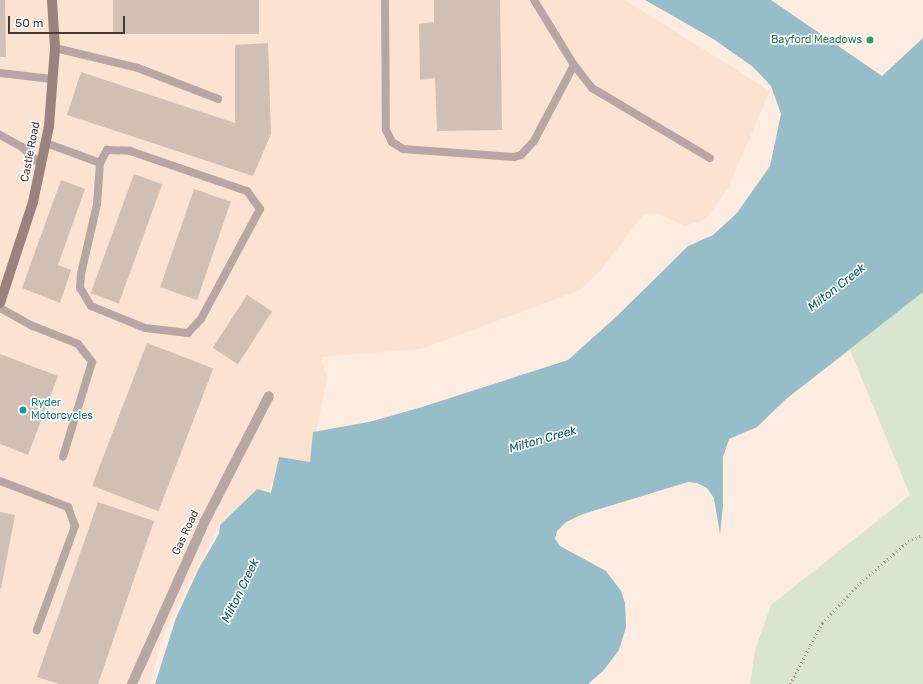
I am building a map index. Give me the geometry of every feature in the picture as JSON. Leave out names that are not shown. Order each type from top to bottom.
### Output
[{"type":"main road","name":"Castle Road","points":[[0,303],[33,202],[46,143],[55,48],[52,0]]},
{"type":"street","name":"Gas Road","points":[[132,684],[205,521],[269,396]]},
{"type":"lane","points":[[385,0],[386,130],[392,142],[403,149],[514,157],[520,154],[534,141],[574,65]]},
{"type":"lane","points":[[534,0],[582,78],[602,96],[710,158]]},
{"type":"lane","points":[[55,48],[138,68],[218,99]]},
{"type":"lane","points":[[0,73],[52,79]]},
{"type":"lane","points":[[0,135],[22,147],[41,165]]},
{"type":"lane","points":[[46,143],[100,163]]},
{"type":"lane","points":[[107,150],[130,151],[247,191],[260,209],[201,319],[188,333],[146,328],[91,306],[80,288],[81,274],[97,204],[100,163],[107,150]]},
{"type":"lane","points":[[0,308],[33,326],[78,344],[92,362],[63,457]]},
{"type":"lane","points":[[0,481],[68,507],[75,526],[37,630]]},
{"type":"path","points":[[790,684],[822,624],[860,583],[908,541],[923,535]]},
{"type":"shaded area","points":[[0,0],[625,0],[770,91],[728,188],[706,219],[685,226],[657,213],[643,215],[601,270],[580,290],[421,349],[321,357],[327,378],[310,462],[279,458],[269,494],[257,489],[220,525],[165,630],[150,684],[0,684]]},
{"type":"green space","points":[[923,242],[923,684],[750,684],[755,650],[771,605],[910,495],[850,350],[786,399],[757,427],[729,439],[723,457],[723,505],[720,534],[714,498],[707,488],[697,483],[688,482],[583,514],[566,522],[557,531],[555,539],[560,546],[606,571],[621,591],[625,603],[626,627],[619,650],[603,671],[588,684],[256,684]]},
{"type":"water","name":"Milton Creek","points":[[645,0],[771,0],[882,76],[923,38],[923,292],[786,399],[757,427],[729,439],[723,457],[723,505],[720,534],[714,498],[707,488],[697,483],[688,482],[583,514],[566,522],[557,531],[555,539],[560,546],[606,571],[621,591],[625,603],[626,627],[619,650],[603,671],[588,684],[155,684],[176,618],[199,568],[219,534],[220,525],[257,489],[271,493],[279,457],[310,462],[313,432],[369,422],[422,407],[568,360],[617,316],[688,246],[713,235],[737,213],[770,166],[781,114],[771,86],[753,67],[715,40]]},
{"type":"building","points":[[0,0],[5,0],[6,57],[0,57]]},
{"type":"building","points":[[113,0],[259,0],[259,34],[113,34]]},
{"type":"building","points":[[434,0],[500,0],[502,130],[437,131],[435,78],[420,80],[419,24],[434,22]]},
{"type":"building","points":[[268,43],[271,134],[253,176],[67,115],[81,72],[235,123],[235,45]]},
{"type":"building","points":[[134,174],[162,184],[119,304],[91,293]]},
{"type":"building","points":[[61,180],[85,189],[58,265],[71,270],[60,303],[22,288]]},
{"type":"building","points":[[194,189],[231,202],[197,300],[160,287]]},
{"type":"building","points":[[247,295],[272,311],[238,364],[213,348]]},
{"type":"building","points":[[147,343],[213,368],[158,511],[92,486]]},
{"type":"building","name":"Ryder Motorcycles","points":[[0,354],[58,376],[28,455],[0,444]]},
{"type":"building","points":[[98,502],[154,521],[98,684],[59,684],[37,677]]},
{"type":"building","points":[[0,512],[15,515],[1,589],[0,588]]},
{"type":"place","name":"Bayford Meadows","points":[[870,40]]},
{"type":"place","name":"Ryder Motorcycles","points":[[23,410]]}]
